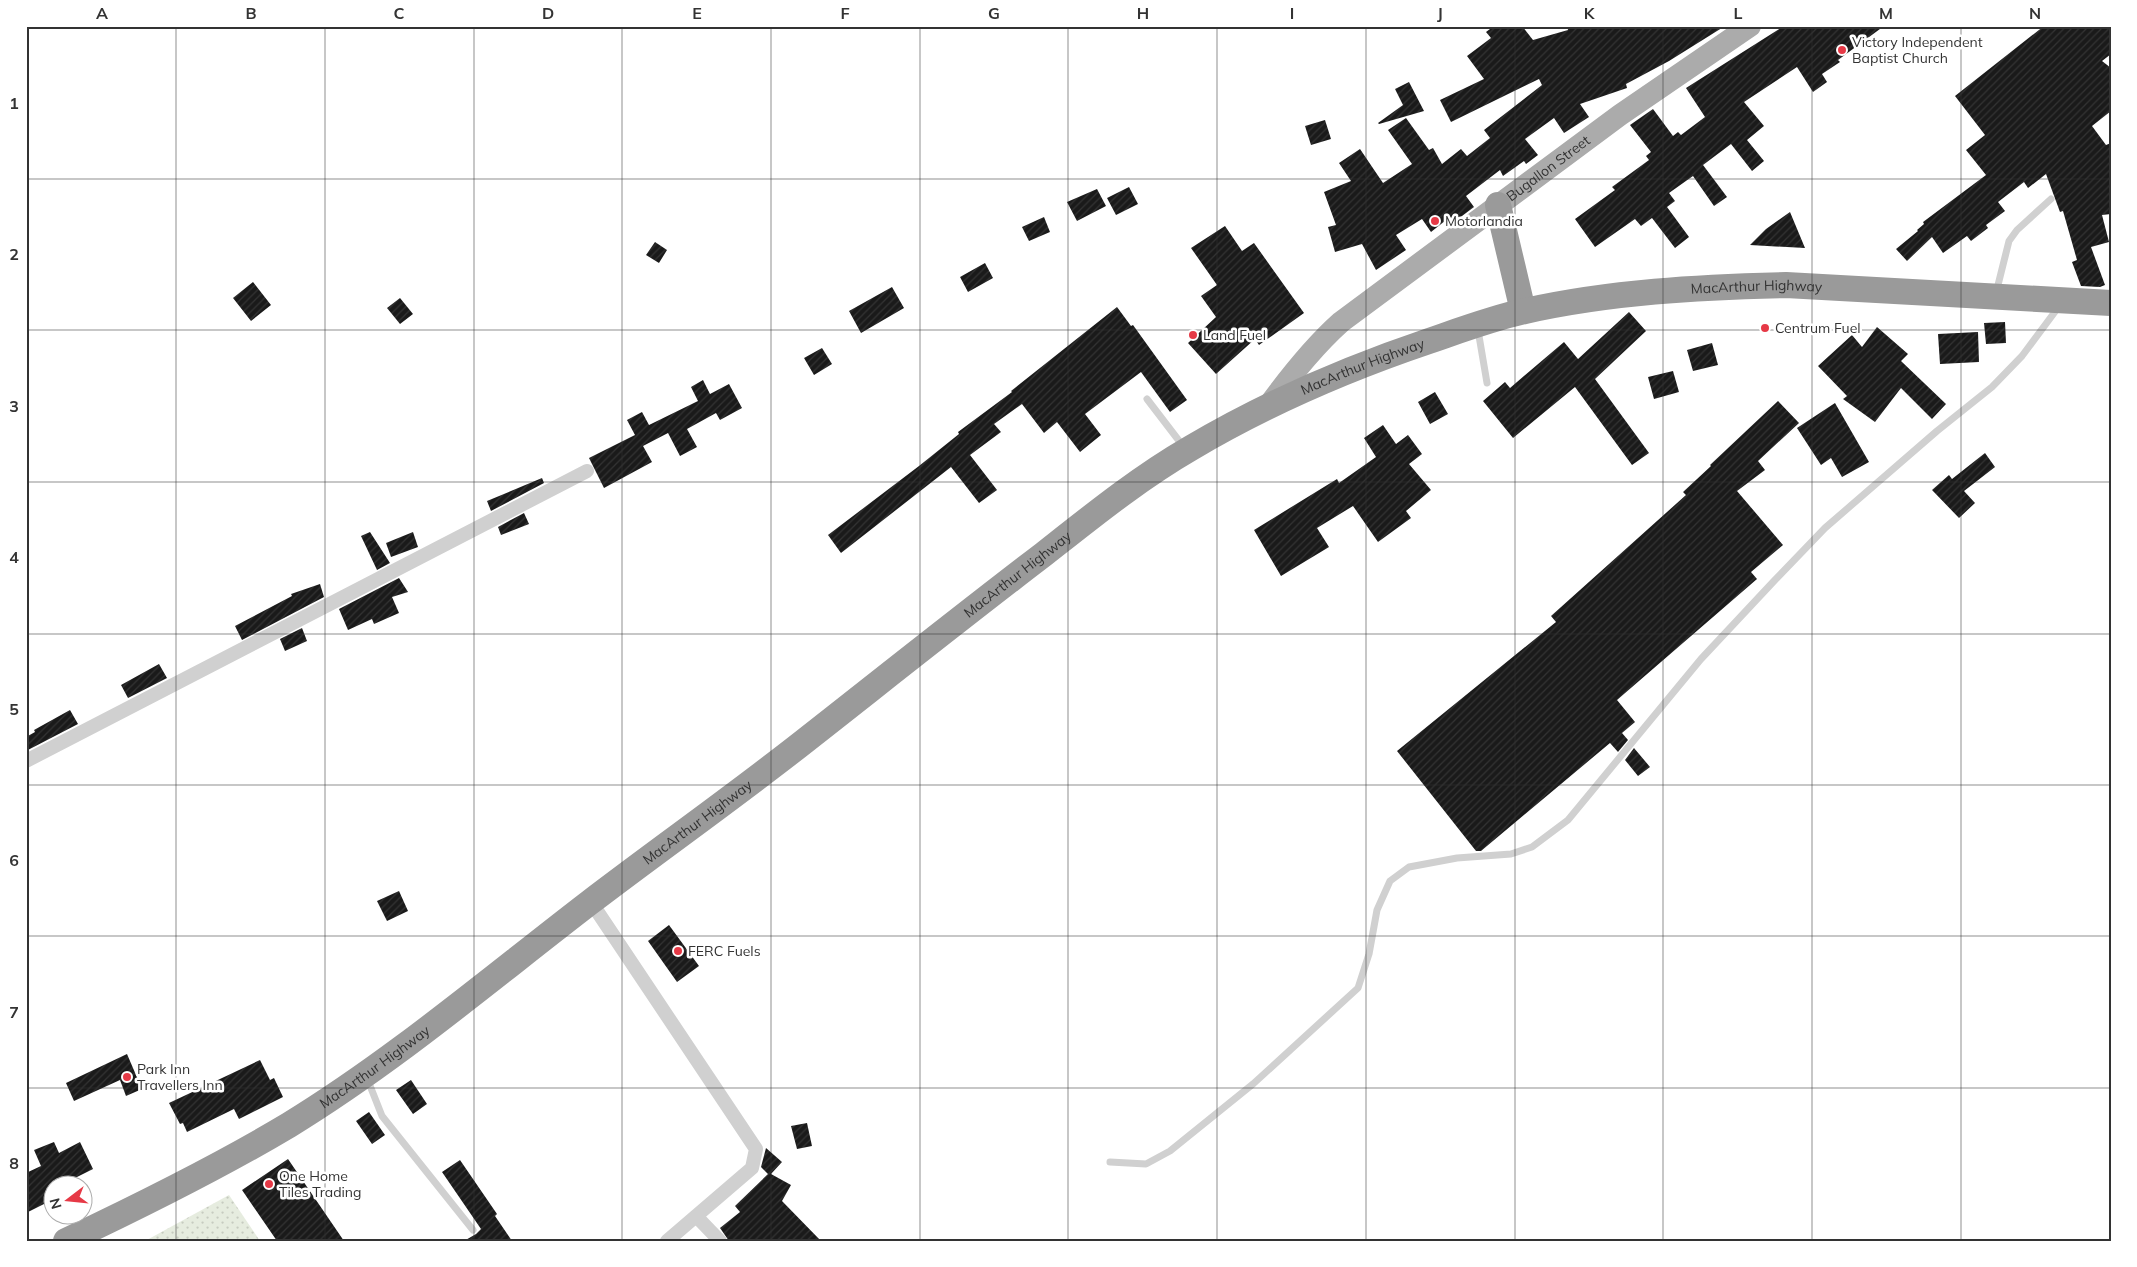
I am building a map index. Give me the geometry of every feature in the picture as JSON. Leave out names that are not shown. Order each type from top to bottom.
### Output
[{"type":"highway","points":[[1498,205],[1523,311]]},
{"type":"highway","name":"MacArthur Highway","points":[[66,1241],[194,1179],[290,1124],[365,1073],[424,1031],[802,743],[936,637],[1129,489],[1187,450],[1269,405],[1366,363],[1478,325],[1523,311],[1615,295],[1741,286],[1786,286],[2111,303]]},
{"type":"main road","name":"Bugallon Street","points":[[1269,405],[1297,367],[1322,339],[1620,115],[1750,26]]},
{"type":"street","points":[[26,761],[587,471]]},
{"type":"street","points":[[591,902],[756,1149],[752,1168],[667,1241]]},
{"type":"street","points":[[696,1216],[720,1241]]},
{"type":"lane","points":[[1995,296],[2010,241],[2017,230],[2050,199]]},
{"type":"lane","points":[[1110,1162],[1146,1164],[1170,1151],[1253,1084],[1358,988],[1368,954],[1377,910],[1390,880],[1409,867],[1458,858],[1511,854],[1532,848],[1568,820],[1701,659],[1774,581],[1826,528],[1937,431],[1992,387],[2022,356],[2063,301]]},
{"type":"lane","points":[[1478,325],[1487,383]]},
{"type":"lane","points":[[1148,399],[1187,450]]},
{"type":"lane","points":[[365,1073],[382,1116],[473,1230]]},
{"type":"shaded area","points":[[229,1195],[260,1241],[145,1241]]},
{"type":"building","points":[[1494,26],[1522,26],[1533,40],[1568,30],[1567,26],[1725,26],[1669,61],[1626,84],[1627,88],[1580,104],[1589,117],[1564,133],[1554,118],[1525,139],[1538,155],[1526,164],[1524,161],[1503,176],[1500,170],[1466,196],[1474,207],[1454,222],[1450,217],[1431,232],[1422,219],[1396,235],[1406,250],[1376,270],[1362,244],[1335,252],[1328,227],[1336,225],[1324,192],[1351,181],[1339,163],[1360,149],[1383,183],[1412,164],[1388,130],[1406,118],[1429,150],[1433,148],[1442,164],[1461,149],[1467,156],[1490,138],[1484,130],[1542,85],[1539,79],[1451,122],[1440,100],[1484,79],[1467,56],[1491,38],[1486,32]]},
{"type":"building","points":[[1784,26],[1884,26],[1838,60],[1840,62],[1822,74],[1827,82],[1813,92],[1797,67],[1744,102],[1764,126],[1747,140],[1764,161],[1752,171],[1731,144],[1703,165],[1727,197],[1714,206],[1693,176],[1669,193],[1675,201],[1667,207],[1689,237],[1675,248],[1652,218],[1641,226],[1635,219],[1595,247],[1575,219],[1615,190],[1612,187],[1649,160],[1646,156],[1651,152],[1630,125],[1653,109],[1673,136],[1678,132],[1681,135],[1705,117],[1686,88]]},
{"type":"building","points":[[2044,26],[2111,26],[2111,54],[2102,61],[2111,68],[2111,111],[2092,126],[2106,145],[2111,143],[2111,214],[2102,215],[2109,242],[2091,247],[2105,285],[2100,287],[2081,286],[2072,262],[2077,260],[2063,211],[2060,212],[2046,174],[2028,188],[2024,182],[1998,202],[2005,211],[1986,225],[1988,228],[1971,241],[1967,236],[1943,253],[1932,237],[1907,261],[1896,249],[1918,231],[1924,224],[1923,222],[1986,175],[1966,150],[1985,135],[1955,96]]},
{"type":"building","points":[[1409,82],[1424,111],[1379,124],[1403,105],[1395,89]]},
{"type":"building","points":[[1325,120],[1331,139],[1311,145],[1305,126]]},
{"type":"building","points":[[1129,187],[1138,204],[1116,215],[1107,198]]},
{"type":"building","points":[[1097,189],[1106,206],[1077,221],[1067,202]]},
{"type":"building","points":[[1790,212],[1805,248],[1750,245],[1766,229]]},
{"type":"building","points":[[1044,217],[1050,232],[1029,241],[1022,227]]},
{"type":"building","points":[[1225,226],[1242,251],[1254,243],[1304,313],[1259,345],[1255,339],[1216,374],[1188,343],[1216,317],[1201,296],[1217,285],[1191,248]]},
{"type":"building","points":[[655,242],[667,250],[659,263],[646,255]]},
{"type":"building","points":[[985,263],[993,278],[968,292],[960,277]]},
{"type":"building","points":[[253,282],[271,305],[251,321],[233,298]]},
{"type":"building","points":[[892,287],[904,308],[861,333],[849,311]]},
{"type":"building","points":[[400,298],[413,314],[400,324],[387,308]]},
{"type":"building","points":[[1117,307],[1131,326],[1133,325],[1187,400],[1170,412],[1141,372],[1085,414],[1101,435],[1080,452],[1057,422],[1044,433],[1022,404],[994,424],[1001,432],[970,455],[997,490],[979,503],[951,467],[841,553],[828,535],[919,466],[959,434],[958,432],[1012,392]]},
{"type":"building","points":[[1629,312],[1646,331],[1595,379],[1649,453],[1632,465],[1575,387],[1513,438],[1483,401],[1505,382],[1510,388],[1564,342],[1578,359]]},
{"type":"building","points":[[2005,322],[2006,343],[1986,344],[1984,323]]},
{"type":"building","points":[[1877,327],[1908,354],[1901,361],[1946,404],[1932,419],[1901,388],[1875,422],[1843,399],[1847,396],[1818,366],[1852,335],[1862,347]]},
{"type":"building","points":[[1978,332],[1979,362],[1940,364],[1938,334]]},
{"type":"building","points":[[1712,343],[1718,365],[1693,371],[1687,350]]},
{"type":"building","points":[[822,348],[832,364],[814,375],[804,358]]},
{"type":"building","points":[[1673,371],[1679,392],[1654,399],[1648,377]]},
{"type":"building","points":[[703,380],[710,394],[729,384],[742,408],[720,420],[716,413],[687,429],[697,447],[680,456],[668,433],[643,446],[652,462],[604,488],[589,458],[635,435],[627,420],[642,412],[649,425],[698,401],[691,387]]},
{"type":"building","points":[[1435,392],[1448,414],[1430,424],[1418,402]]},
{"type":"building","points":[[1778,401],[1799,423],[1758,461],[1765,470],[1737,491],[1783,545],[1751,572],[1757,579],[1617,700],[1635,722],[1622,733],[1628,740],[1618,752],[1610,743],[1481,851],[1476,851],[1397,751],[1556,622],[1551,616],[1686,495],[1683,492]]},
{"type":"building","points":[[1835,403],[1869,462],[1842,477],[1831,458],[1821,465],[1797,428]]},
{"type":"building","points":[[1383,425],[1396,444],[1408,435],[1422,454],[1409,464],[1431,490],[1406,511],[1411,518],[1378,542],[1353,506],[1317,528],[1329,547],[1281,576],[1254,530],[1337,479],[1339,483],[1376,457],[1364,438]]},
{"type":"building","points":[[1985,453],[1995,467],[1964,491],[1975,503],[1959,518],[1932,490],[1949,475],[1952,479]]},
{"type":"building","points":[[542,478],[544,483],[491,511],[487,501]]},
{"type":"building","points":[[524,513],[529,524],[501,535],[498,527]]},
{"type":"building","points":[[370,532],[390,563],[377,570],[361,536]]},
{"type":"building","points":[[413,532],[418,547],[391,557],[386,543]]},
{"type":"building","points":[[399,578],[408,592],[392,597],[399,613],[374,624],[372,619],[348,630],[339,609]]},
{"type":"building","points":[[320,584],[324,597],[242,640],[235,626],[292,596],[291,594]]},
{"type":"building","points":[[302,628],[307,641],[285,651],[280,639]]},
{"type":"building","points":[[159,664],[167,678],[128,698],[121,685]]},
{"type":"building","points":[[70,710],[78,724],[26,751],[26,737],[35,732],[34,730]]},
{"type":"building","points":[[1634,748],[1650,767],[1638,776],[1625,760]]},
{"type":"building","points":[[399,891],[408,911],[387,921],[377,901]]},
{"type":"building","points":[[669,925],[699,966],[677,982],[648,941]]},
{"type":"building","points":[[127,1054],[142,1089],[126,1096],[120,1080],[74,1101],[66,1083]]},
{"type":"building","points":[[260,1060],[270,1080],[274,1078],[283,1097],[239,1119],[234,1109],[187,1132],[183,1123],[180,1124],[169,1103]]},
{"type":"building","points":[[411,1080],[427,1104],[413,1114],[396,1090]]},
{"type":"building","points":[[369,1112],[385,1135],[372,1144],[356,1121]]},
{"type":"building","points":[[807,1123],[812,1146],[797,1149],[791,1126]]},
{"type":"building","points":[[54,1142],[59,1153],[80,1142],[93,1169],[83,1174],[42,1174],[42,1205],[26,1213],[26,1173],[41,1166],[34,1150]]},
{"type":"building","points":[[766,1148],[782,1162],[771,1174],[791,1185],[782,1201],[821,1241],[729,1241],[720,1228],[740,1212],[735,1206],[768,1174],[761,1167]]},
{"type":"building","points":[[288,1159],[344,1241],[277,1241],[242,1190]]},
{"type":"building","points":[[460,1160],[497,1214],[495,1216],[512,1241],[464,1241],[481,1229],[442,1172]]},
{"type":"place","name":"Victory Independent Baptist Church","points":[[1842,50]]},
{"type":"place","name":"Motorlandia","points":[[1435,221]]},
{"type":"place","name":"Centrum Fuel","points":[[1765,328]]},
{"type":"place","name":"Land Fuel","points":[[1193,335]]},
{"type":"place","name":"FERC Fuels","points":[[678,951]]},
{"type":"place","name":"Park Inn Travellers Inn","points":[[127,1077]]},
{"type":"place","name":"One Home Tiles Trading","points":[[269,1184]]}]
